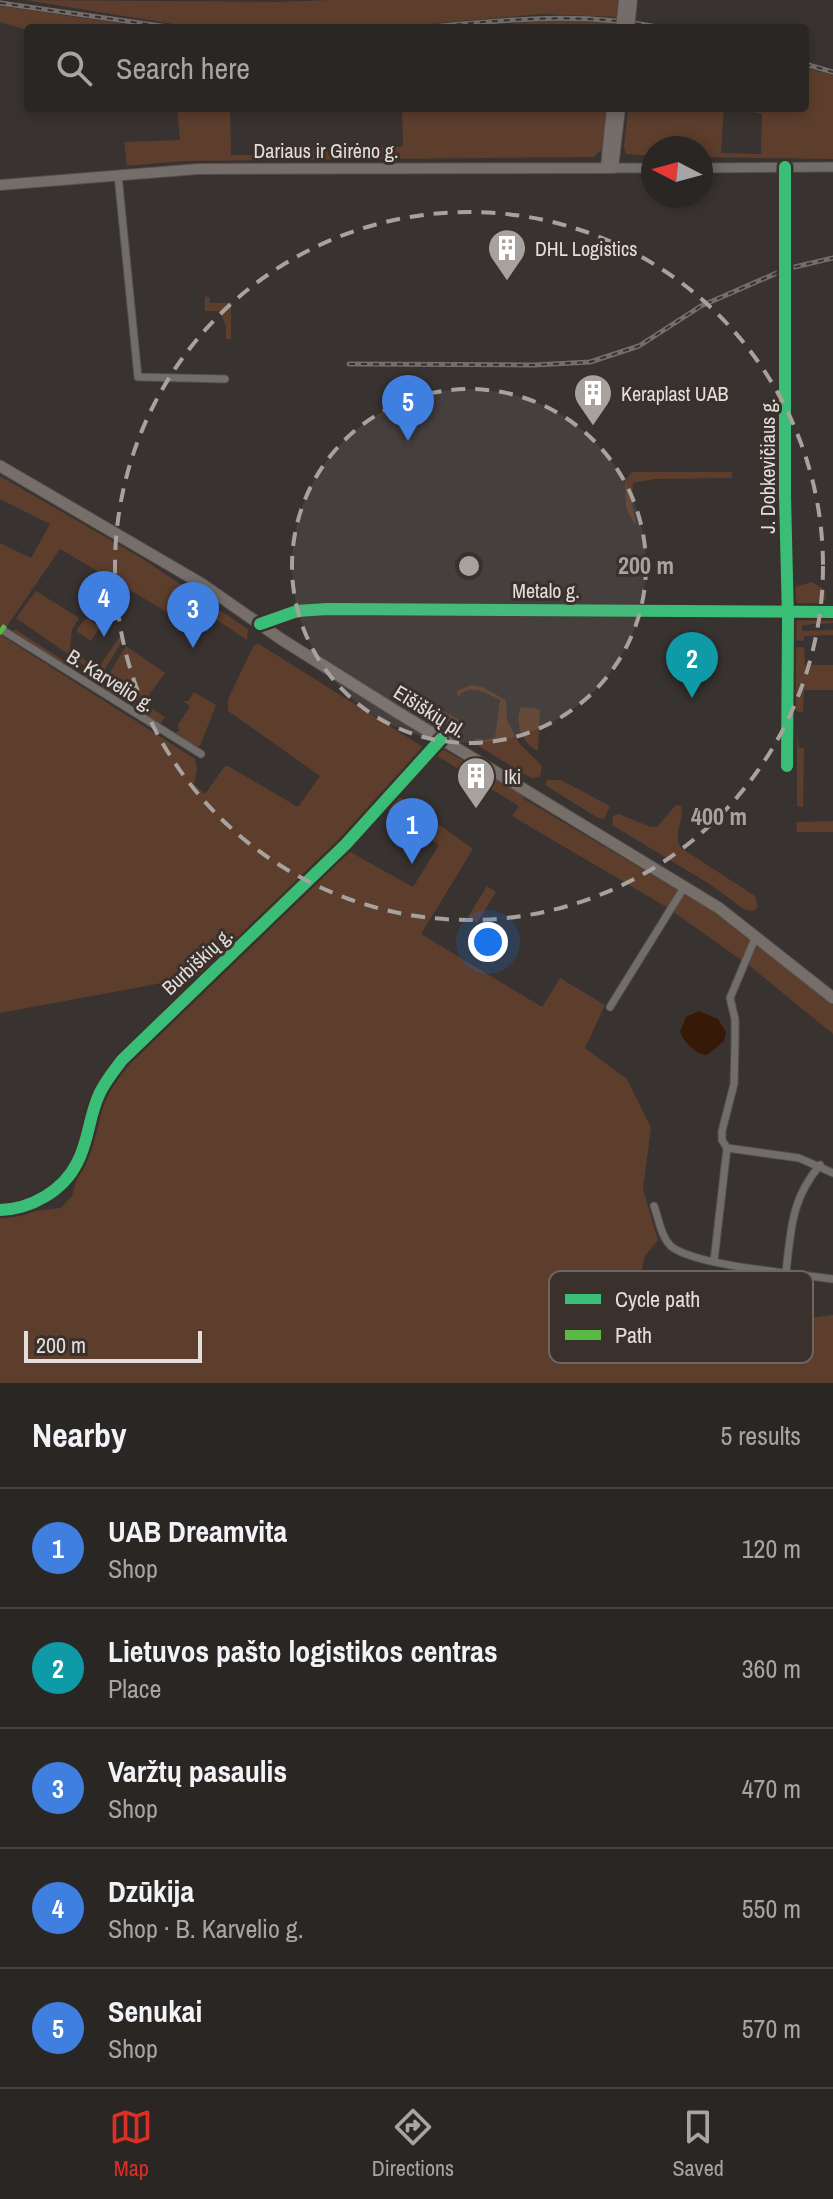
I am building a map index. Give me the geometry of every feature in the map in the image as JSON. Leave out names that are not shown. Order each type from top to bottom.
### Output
[{"type":"main road","points":[[621,24],[624,0]]},
{"type":"main road","points":[[629,24],[632,0]]},
{"type":"main road","points":[[610,168],[612,112]]},
{"type":"main road","points":[[610,168],[619,112]]},
{"type":"main road","name":"Dariaus ir Girėno g.","points":[[0,185],[198,169],[610,168]]},
{"type":"main road","name":"Eišiškių pl.","points":[[0,466],[202,584],[441,739],[685,886],[719,908],[833,998]]},
{"type":"street","name":"J. Dobkevičiaus g.","points":[[785,167],[787,766]]},
{"type":"street","points":[[713,168],[833,167]]},
{"type":"street","name":"Dariaus ir Girėno g.","points":[[610,168],[641,168]]},
{"type":"street","points":[[118,175],[138,377],[225,379]]},
{"type":"street","name":"Metalo g.","points":[[260,624],[297,611],[327,609],[833,612]]},
{"type":"street","name":"B. Karvelio g.","points":[[4,631],[201,754]]},
{"type":"street","name":"Burbiškių g.","points":[[0,1210],[32,1204],[70,1175],[85,1143],[99,1094],[122,1060],[346,844],[441,739]]},
{"type":"street","points":[[610,1007],[685,886]]},
{"type":"street","points":[[714,1261],[727,1148],[722,1140],[722,1131],[734,1084],[735,1019],[730,998],[756,936]]},
{"type":"street","points":[[727,1148],[793,1157],[820,1165],[833,1173]]},
{"type":"street","points":[[786,1271],[798,1199],[820,1165]]},
{"type":"street","points":[[654,1206],[671,1246],[714,1261],[779,1271]]},
{"type":"street","points":[[813,1276],[833,1279]]},
{"type":"shaded area","points":[[25,0],[618,0],[616,17],[542,14],[428,24],[173,24]]},
{"type":"shaded area","points":[[0,6],[125,24],[24,24],[24,29],[0,22]]},
{"type":"shaded area","points":[[558,20],[615,23],[615,24],[506,24]]},
{"type":"shaded area","points":[[809,69],[833,75],[833,159],[713,157],[713,136],[641,136],[641,155],[626,154],[628,112],[724,112],[721,153],[761,154],[762,114],[753,112],[809,112]]},
{"type":"shaded area","points":[[177,112],[230,112],[231,155],[295,155],[297,149],[401,147],[402,112],[608,112],[604,151],[594,157],[184,161],[127,166],[124,142],[180,140]]},
{"type":"shaded area","points":[[205,296],[210,298],[210,303],[231,303],[231,339],[226,339],[226,325],[219,311],[205,311]]},
{"type":"shaded area","points":[[632,472],[732,472],[732,478],[655,479],[633,483],[634,523],[626,508],[625,480]]},
{"type":"shaded area","points":[[0,476],[138,556],[248,629],[247,640],[211,616],[199,631],[60,549],[1,635],[195,759],[194,784],[205,794],[224,767],[228,766],[298,807],[320,776],[228,711],[228,699],[254,645],[259,644],[423,747],[424,751],[343,839],[200,976],[0,1013],[0,543],[31,558],[50,524],[0,499]]},
{"type":"shaded area","points":[[812,582],[825,590],[826,598],[821,607],[799,607],[792,593],[795,587]]},
{"type":"shaded area","points":[[36,591],[79,618],[72,630],[70,648],[97,670],[120,636],[121,643],[97,682],[82,677],[85,666],[16,618]]},
{"type":"shaded area","points":[[799,618],[833,619],[833,623],[802,625],[802,631],[833,630],[833,635],[805,636],[803,641],[794,640],[794,625]]},
{"type":"shaded area","points":[[85,619],[100,627],[91,641],[76,631]]},
{"type":"shaded area","points":[[16,630],[74,667],[75,672],[11,631]]},
{"type":"shaded area","points":[[126,646],[165,673],[143,703],[165,717],[159,726],[131,709],[137,699],[128,694],[129,691],[120,686],[112,696],[102,690],[102,684],[112,690],[114,688],[106,679]]},
{"type":"shaded area","points":[[793,647],[804,647],[805,665],[833,665],[833,690],[804,690],[803,713],[793,710]]},
{"type":"shaded area","points":[[471,685],[482,687],[506,700],[507,721],[519,743],[542,766],[540,777],[531,778],[472,742],[476,738],[486,740],[495,737],[500,700],[472,690],[458,697],[457,691]]},
{"type":"shaded area","points":[[194,692],[216,705],[200,746],[196,747],[172,734],[179,731],[178,725],[190,706],[183,701],[188,701]]},
{"type":"shaded area","points":[[414,696],[460,720],[455,729],[414,707],[409,701]]},
{"type":"shaded area","points":[[521,707],[540,709],[538,751],[532,748],[521,732],[518,720]]},
{"type":"shaded area","points":[[797,734],[799,748],[804,748],[803,807],[797,806]]},
{"type":"shaded area","points":[[444,750],[521,793],[524,799],[716,913],[833,1005],[833,1034],[751,967],[668,908],[512,816],[519,806],[434,754]]},
{"type":"shaded area","points":[[547,780],[561,780],[610,806],[604,819],[545,785]]},
{"type":"shaded area","points":[[395,797],[402,798],[473,849],[421,934],[542,1007],[560,978],[605,1005],[585,1048],[627,1079],[651,1128],[643,1189],[658,1240],[645,1256],[641,1271],[549,1271],[549,1363],[813,1363],[813,1318],[833,1315],[833,1383],[0,1383],[0,1215],[61,1208],[72,1196],[100,1099],[122,1067],[196,999],[345,849],[413,887],[439,845],[388,811],[387,806]]},
{"type":"shaded area","points":[[676,805],[681,806],[682,811],[678,837],[681,848],[755,896],[758,907],[754,911],[745,910],[711,885],[612,825],[613,816],[619,814],[657,827]]},
{"type":"shaded area","points":[[833,821],[833,832],[797,832],[796,822]]},
{"type":"shaded area","points":[[487,886],[496,892],[477,923],[468,917]]},
{"type":"shaded area","points":[[699,1011],[718,1019],[726,1032],[724,1041],[707,1055],[691,1047],[680,1032],[686,1017]]},
{"type":"railway","points":[[0,3],[147,24]]},
{"type":"railway","points":[[466,24],[572,18],[638,24]]},
{"type":"railway","points":[[809,65],[833,72]]},
{"type":"railway","points":[[349,364],[534,365],[590,362],[639,346],[701,306],[786,269],[833,258]]},
{"type":"marked path","points":[[0,628],[4,631]]},
{"type":"cycle path","points":[[785,167],[787,766]]},
{"type":"cycle path","points":[[260,624],[297,611],[327,609],[833,612]]},
{"type":"cycle path","points":[[0,1210],[34,1202],[63,1182],[81,1155],[100,1092],[122,1060],[346,844],[441,739]]},
{"type":"place","name":"DHL Logistics","points":[[507,282]]},
{"type":"place","name":"Keraplast UAB","points":[[593,427]]},
{"type":"place","name":"Senukai","points":[[408,441]]},
{"type":"place","name":"Dzūkija","points":[[104,637]]},
{"type":"place","name":"Varžtų pasaulis","points":[[193,648]]},
{"type":"place","name":"Lietuvos pašto logistikos centras","points":[[692,698]]},
{"type":"place","name":"Iki","points":[[476,810]]},
{"type":"place","name":"UAB Dreamvita","points":[[412,864]]}]
